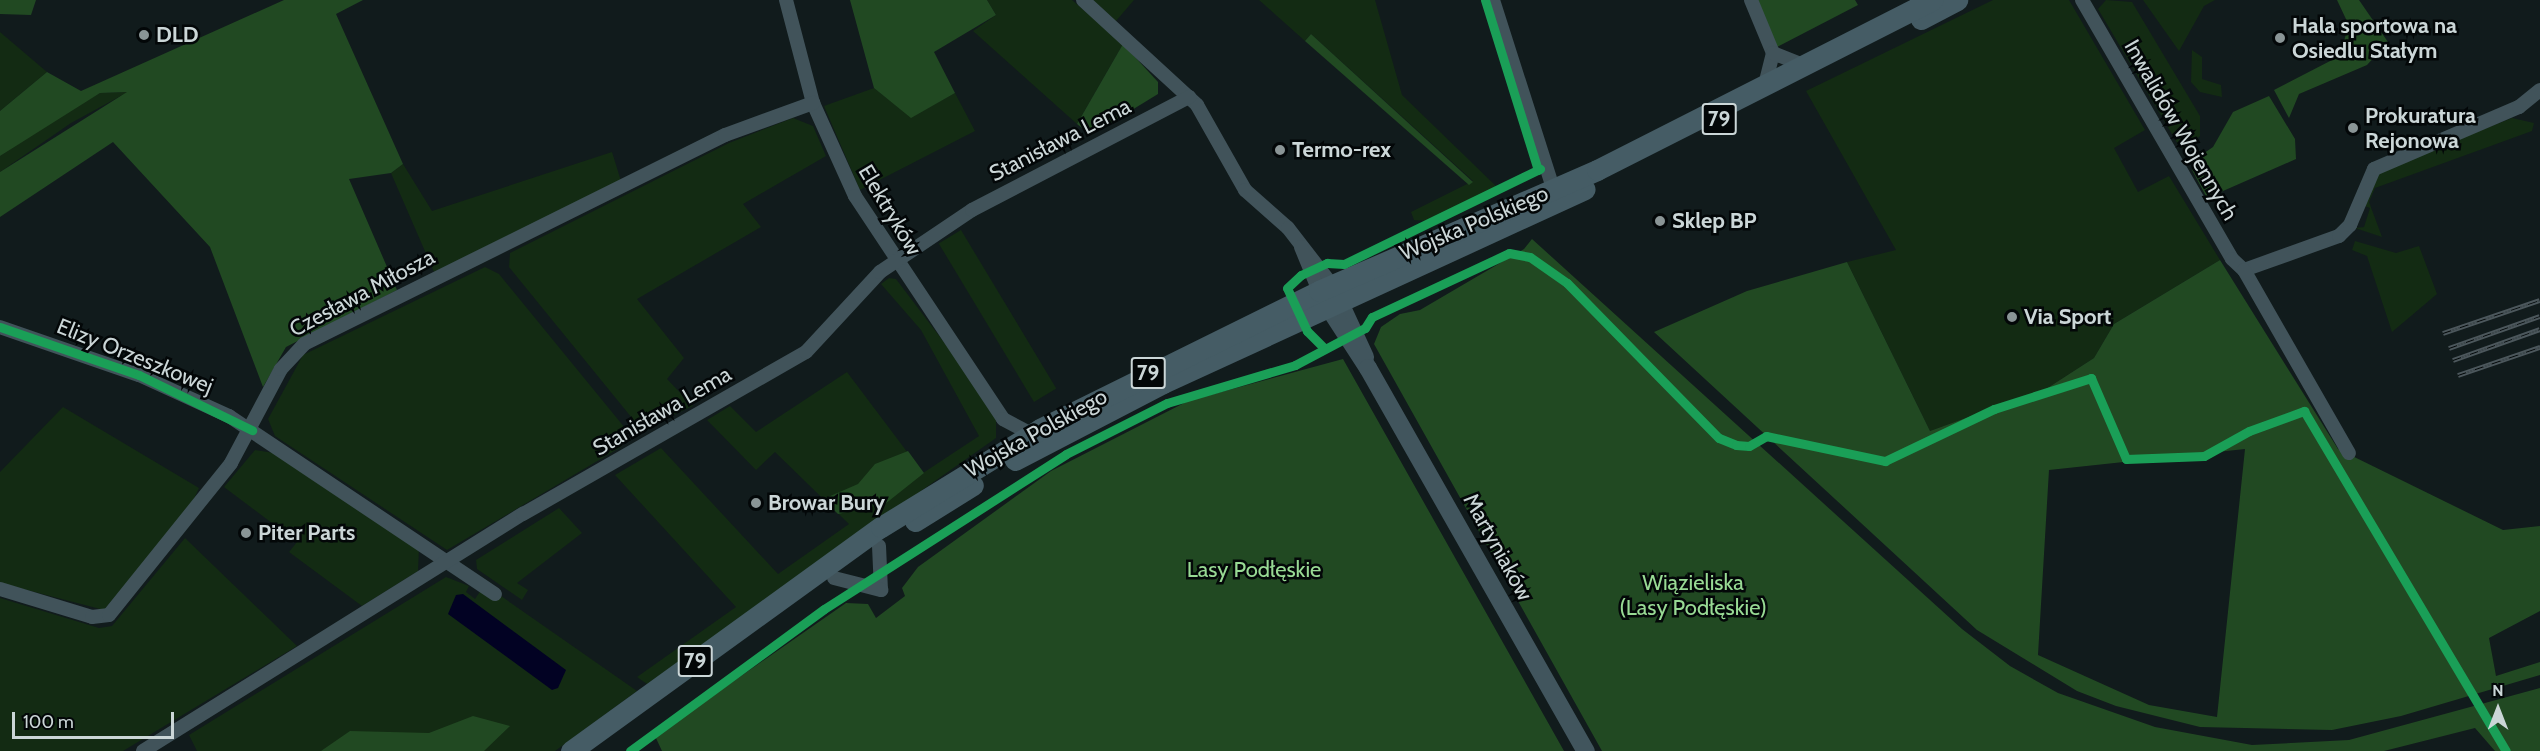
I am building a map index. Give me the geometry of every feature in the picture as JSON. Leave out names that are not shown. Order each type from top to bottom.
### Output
[{"type":"main road","name":"Wojska Polskiego","points":[[571,751],[881,527],[1031,434],[1330,297],[1932,0]]},
{"type":"main road","name":"Wojska Polskiego","points":[[596,751],[879,546],[1086,420],[1303,321],[1330,297],[1364,293],[1521,222],[1957,0]]},
{"type":"main road","points":[[1303,321],[1348,331],[1364,293]]},
{"type":"main road","name":"Martyniaków","points":[[1330,297],[1586,751]]},
{"type":"street","name":"Elektryków","points":[[786,0],[813,103],[855,196],[895,261],[1003,419],[1031,434]]},
{"type":"street","points":[[1083,0],[1189,97],[1213,128],[1245,190],[1301,247],[1330,297]]},
{"type":"street","points":[[1492,0],[1553,188]]},
{"type":"street","points":[[1751,0],[1773,53],[1766,81]]},
{"type":"street","name":"Inwalidów Wojennych","points":[[2084,3],[2232,259],[2244,270],[2349,453]]},
{"type":"street","points":[[1773,53],[1800,64]]},
{"type":"street","points":[[2244,270],[2339,236],[2350,225],[2374,169],[2519,107],[2540,90]]},
{"type":"street","name":"Stanisława Lema","points":[[143,751],[449,564],[523,514],[806,352],[895,261],[992,198],[1189,97]]},
{"type":"street","name":"Czesława Miłosza","points":[[0,589],[92,617],[109,615],[238,452],[252,430],[281,369],[314,338],[725,135],[813,103]]},
{"type":"street","name":"Elizy Orzeszkowej","points":[[3,331],[139,375],[252,430],[495,594]]},
{"type":"street","points":[[1003,419],[1005,449]]},
{"type":"street","points":[[834,578],[881,590],[879,546]]},
{"type":"green space","points":[[0,0],[36,0],[31,15],[0,14]]},
{"type":"green space","points":[[284,0],[363,0],[336,14],[403,164],[391,173],[349,179],[397,290],[286,347],[263,387],[210,247],[113,142],[0,217],[0,172],[127,92],[100,93],[0,156],[0,111],[47,72],[81,91]]},
{"type":"green space","points":[[850,0],[987,0],[996,15],[934,52],[955,93],[911,118],[874,88]]},
{"type":"green space","points":[[987,0],[1072,0],[1123,44],[1077,124],[973,31],[996,15]]},
{"type":"green space","points":[[1093,0],[1134,0],[1116,21]]},
{"type":"green space","points":[[1259,0],[1375,0],[1402,95],[1499,189],[1428,221],[1414,220],[1411,212],[1473,181],[1311,34],[1305,41]]},
{"type":"green space","points":[[1757,0],[1855,0],[1858,5],[1777,47]]},
{"type":"green space","points":[[1993,0],[2069,0],[2145,130],[2114,148],[2138,192],[2169,176],[2220,260],[2114,324],[2094,358],[2046,389],[1930,431],[1847,262],[1896,250],[1806,91]]},
{"type":"green space","points":[[2106,0],[2132,2],[2200,116],[2200,136],[2185,149],[2179,146],[2098,9]]},
{"type":"green space","points":[[2143,0],[2215,0],[2204,6],[2179,51]]},
{"type":"green space","points":[[2337,0],[2359,0],[2388,42],[2367,65],[2299,94],[2289,118],[2274,90],[2332,60],[2341,52],[2346,34],[2353,34]]},
{"type":"green space","points":[[0,32],[47,72],[0,111]]},
{"type":"green space","points":[[1311,34],[1473,182],[1469,185],[1305,41]]},
{"type":"green space","points":[[1123,44],[1158,82],[1158,94],[1091,135],[1077,124]]},
{"type":"green space","points":[[2192,50],[2202,57],[2202,79],[2221,85],[2222,97],[2200,92],[2191,82]]},
{"type":"green space","points":[[874,88],[911,117],[955,93],[975,131],[860,190],[824,106]]},
{"type":"green space","points":[[128,92],[71,123],[0,172],[0,156],[57,117],[100,93]]},
{"type":"green space","points":[[2269,96],[2295,139],[2296,159],[2207,198],[2192,170],[2194,160],[2213,147],[2233,112]]},
{"type":"green space","points":[[793,118],[813,126],[826,156],[743,204],[761,227],[637,299],[684,358],[667,379],[693,406],[646,428],[636,423],[509,267],[510,253],[729,143]]},
{"type":"green space","points":[[2512,118],[2534,123],[2532,131],[2375,188],[2369,202],[2382,237],[2355,228],[2364,227],[2370,208],[2362,205],[2381,170]]},
{"type":"green space","points":[[612,152],[621,181],[434,272],[391,173],[403,164],[432,211]]},
{"type":"green space","points":[[961,230],[1056,389],[1034,402],[939,243]]},
{"type":"green space","name":"Wiązieliska (Lasy Podłęskie)","points":[[1532,239],[1962,629],[2010,666],[2058,693],[2155,727],[2252,745],[2349,740],[2540,688],[2540,751],[2495,751],[2475,728],[2384,751],[1602,751],[1374,344],[1381,327],[1400,314],[1420,310],[1524,249]]},
{"type":"green space","points":[[2355,241],[2396,253],[2419,246],[2437,294],[2392,332],[2367,256],[2352,250]]},
{"type":"green space","points":[[2220,260],[2338,449],[2503,530],[2540,526],[2540,611],[2489,638],[2496,676],[2540,662],[2540,675],[2401,716],[2332,730],[2200,727],[2116,706],[2077,691],[1977,630],[1654,332],[1747,291],[1847,262],[1930,431],[2046,389],[2094,358],[2114,324]],"holes":[[[2245,449],[2217,717],[2149,705],[2038,655],[2049,470]]]},
{"type":"green space","points":[[485,267],[499,274],[625,428],[626,438],[621,447],[447,550],[275,436],[268,419],[303,355]]},
{"type":"green space","points":[[889,278],[896,279],[965,370],[996,417],[996,438],[647,684],[637,677],[736,607],[615,475],[661,448],[778,574],[849,524],[775,452],[756,470],[707,420],[730,406],[756,432],[847,372],[923,473],[979,436],[921,330],[881,284]]},
{"type":"green space","name":"Lasy Podłęskie","points":[[1343,359],[1564,751],[662,751],[655,736],[846,603],[868,604],[876,618],[905,596],[902,588],[918,567],[1051,471],[1188,401]]},
{"type":"green space","points":[[63,407],[199,488],[190,507],[104,610],[0,583],[0,472]]},
{"type":"green space","points":[[255,450],[274,453],[419,548],[418,571],[362,606],[289,552],[297,542],[224,487]]},
{"type":"green space","points":[[908,451],[924,473],[885,504],[838,514],[828,504],[828,497],[858,484],[875,464]]},
{"type":"green space","points":[[559,508],[582,533],[517,583],[528,590],[522,600],[477,569],[476,560]]},
{"type":"green space","points":[[185,538],[297,646],[123,751],[0,751],[0,598],[99,628],[112,626]]},
{"type":"green space","points":[[446,577],[469,586],[466,592],[475,599],[483,587],[491,589],[637,691],[555,751],[197,751],[189,735]]},
{"type":"green space","points":[[473,716],[510,726],[484,751],[321,751],[350,731],[429,733]]},
{"type":"water","points":[[463,594],[566,670],[558,688],[552,690],[448,614],[456,595]]},
{"type":"railway","points":[[2443,333],[2540,300]]},
{"type":"railway","points":[[2449,348],[2540,316]]},
{"type":"railway","points":[[2453,360],[2540,329]]},
{"type":"railway","points":[[2458,375],[2540,347]]},
{"type":"cycle path","points":[[1485,0],[1538,170]]},
{"type":"cycle path","points":[[1324,348],[1307,331],[1287,288],[1301,275],[1327,263],[1344,264],[1540,169]]},
{"type":"cycle path","points":[[630,751],[824,609],[1066,454],[1167,403],[1295,365],[1365,328],[1372,317],[1509,253],[1530,257],[1567,283],[1719,438],[1736,445],[1749,446],[1766,436],[1885,461],[1994,409],[2091,378],[2126,459],[2204,456],[2249,431],[2304,411],[2506,751]]},
{"type":"cycle path","points":[[0,327],[139,375],[252,430]]},
{"type":"place","name":"DLD","points":[[144,35]]},
{"type":"place","name":"Hala sportowa na Osiedlu Stałym","points":[[2280,38]]},
{"type":"place","name":"Prokuratura Rejonowa","points":[[2353,128]]},
{"type":"place","name":"Termo-rex","points":[[1280,150]]},
{"type":"place","name":"Sklep BP","points":[[1660,221]]},
{"type":"place","name":"Via Sport","points":[[2012,317]]},
{"type":"place","name":"Browar Bury","points":[[756,503]]},
{"type":"place","name":"Piter Parts","points":[[246,533]]}]
